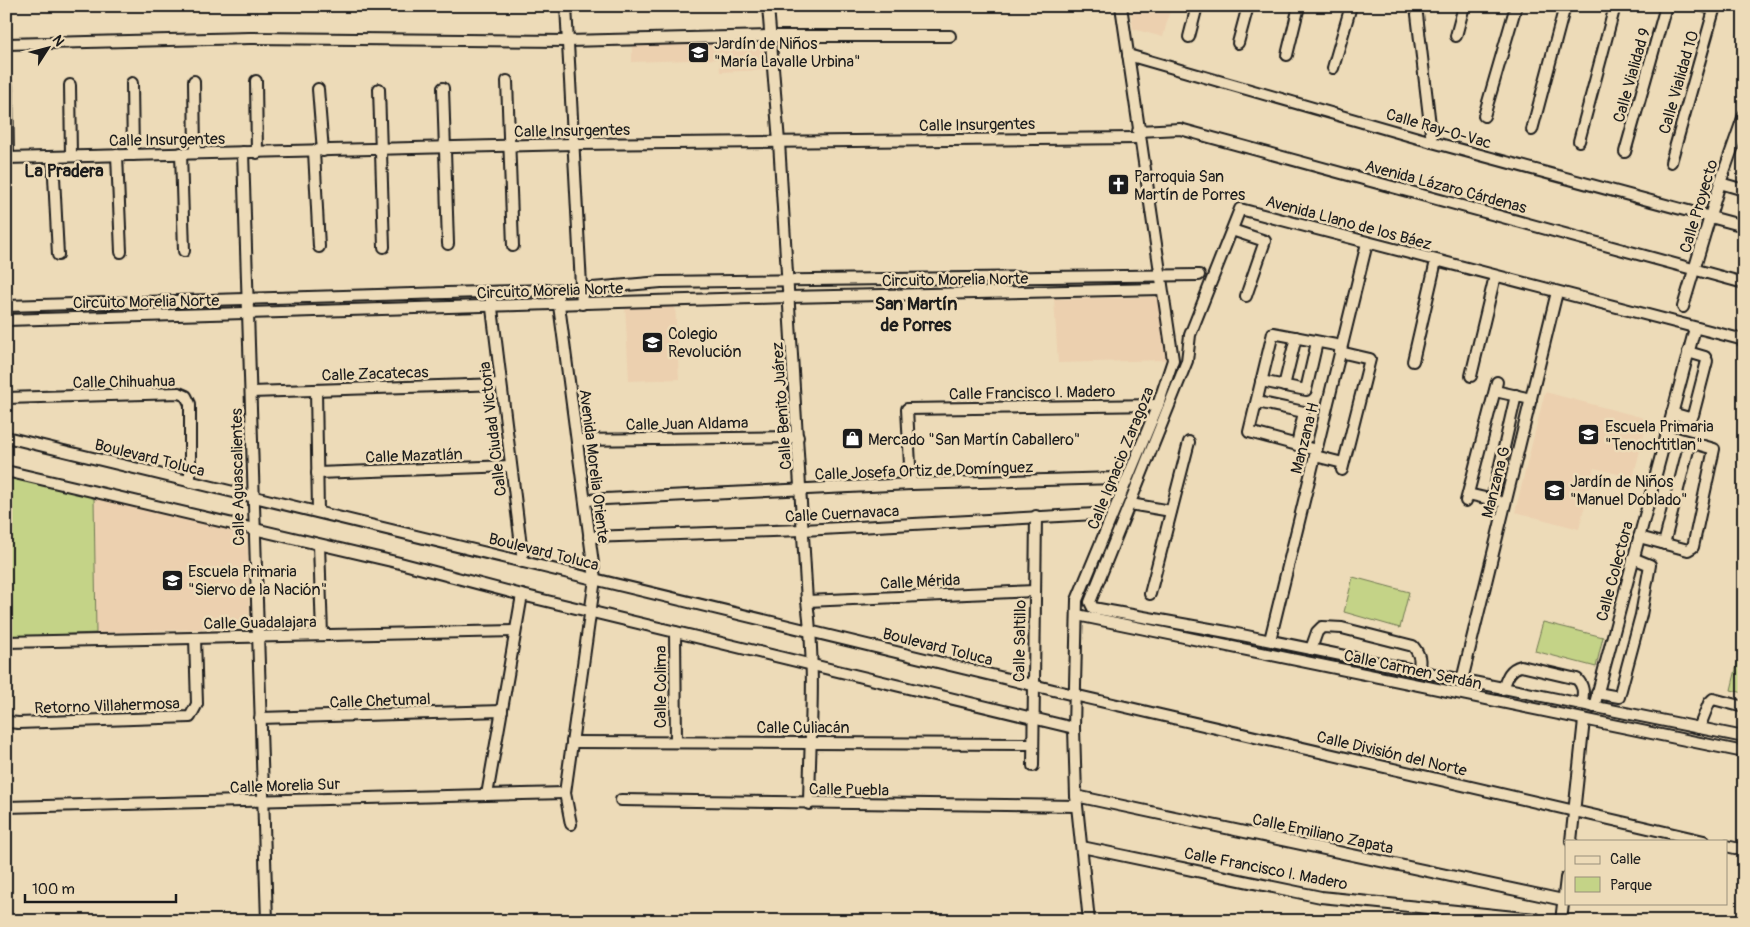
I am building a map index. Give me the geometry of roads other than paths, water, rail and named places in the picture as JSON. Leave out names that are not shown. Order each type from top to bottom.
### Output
[{"type":"street","points":[[566,6],[582,304]]},
{"type":"street","name":"Calle Benito Juárez","points":[[768,6],[779,142],[807,601],[813,664],[809,804]]},
{"type":"street","name":"Calle Ignacio Zaragoza","points":[[1089,921],[1077,801],[1074,728],[1077,600],[1158,405],[1173,360],[1161,290],[1121,6]]},
{"type":"street","points":[[1189,37],[1197,6]]},
{"type":"street","points":[[1238,42],[1248,6]]},
{"type":"street","points":[[1287,55],[1299,6]]},
{"type":"street","points":[[1333,68],[1351,6]]},
{"type":"street","points":[[1416,6],[1432,142]]},
{"type":"street","points":[[1456,36],[1464,6]]},
{"type":"street","points":[[1484,116],[1516,6]]},
{"type":"street","points":[[1532,130],[1565,6]]},
{"type":"street","points":[[1579,141],[1615,6]]},
{"type":"street","name":"Calle Vialidad 9","points":[[1625,152],[1666,6]]},
{"type":"street","points":[[1703,6],[1717,8]]},
{"type":"street","name":"Calle Vialidad 10","points":[[1671,162],[1717,8]]},
{"type":"street","points":[[6,44],[250,38],[568,41],[770,36],[950,36]]},
{"type":"street","name":"Calle Ray-O-Vac","points":[[1128,55],[1432,142],[1744,226]]},
{"type":"street","points":[[194,81],[194,153]]},
{"type":"street","points":[[256,81],[257,153]]},
{"type":"street","points":[[507,81],[513,246]]},
{"type":"street","points":[[132,83],[133,155]]},
{"type":"street","points":[[7,85],[7,158]]},
{"type":"street","points":[[70,85],[71,156]]},
{"type":"street","points":[[443,88],[448,244]]},
{"type":"street","points":[[318,89],[318,247]]},
{"type":"street","points":[[380,89],[384,247]]},
{"type":"street","name":"Calle Proyecto","points":[[1683,307],[1720,184],[1744,115]]},
{"type":"street","name":"Avenida Lázaro Cárdenas","points":[[1139,134],[1180,129],[1744,283]]},
{"type":"street","name":"Calle Insurgentes","points":[[7,158],[574,144],[779,142],[1139,134]]},
{"type":"street","name":"Calle Aguascalientes","points":[[243,152],[266,921]]},
{"type":"street","points":[[181,153],[184,251]]},
{"type":"street","points":[[117,155],[121,252]]},
{"type":"street","points":[[53,157],[58,255]]},
{"type":"street","points":[[1720,184],[1744,190]]},
{"type":"street","name":"Avenida Llano de los Báez","points":[[1090,602],[1091,595],[1130,504],[1187,361],[1190,335],[1240,209],[1744,340]]},
{"type":"street","points":[[1232,230],[1266,241],[1246,296]]},
{"type":"street","name":"Manzana H","points":[[1270,640],[1367,243]]},
{"type":"street","points":[[1413,361],[1436,261]]},
{"type":"street","name":"Circuito Morelia Norte","points":[[6,306],[558,290],[661,282],[1199,275]]},
{"type":"street","points":[[1471,376],[1495,276]]},
{"type":"street","points":[[1095,277],[1096,291]]},
{"type":"street","name":"Avenida Morelia Oriente","points":[[558,290],[595,579],[564,793],[571,824]]},
{"type":"street","name":"Circuito Morelia Norte","points":[[6,320],[788,297],[1161,290]]},
{"type":"street","name":"Calle Ciudad Victoria","points":[[490,292],[523,562]]},
{"type":"street","name":"Manzana G","points":[[1462,680],[1557,292]]},
{"type":"street","name":"Calle Colectora","points":[[1594,706],[1695,328]]},
{"type":"street","points":[[1273,333],[1341,349],[1370,359],[1342,466],[1297,445],[1250,432],[1273,333]]},
{"type":"street","points":[[1284,386],[1296,337]]},
{"type":"street","points":[[1261,381],[1306,390],[1317,342]]},
{"type":"street","points":[[1672,414],[1689,418],[1693,415],[1708,361],[1705,357],[1688,352]]},
{"type":"street","name":"Calle Zacatecas","points":[[251,392],[501,384]]},
{"type":"street","points":[[1505,503],[1467,498],[1496,386],[1531,399]]},
{"type":"street","points":[[316,390],[318,512]]},
{"type":"street","name":"Calle Chihuahua","points":[[6,398],[179,392],[186,396],[190,404],[190,482]]},
{"type":"street","points":[[1492,500],[1516,395]]},
{"type":"street","points":[[1257,402],[1304,412],[1297,445]]},
{"type":"street","name":"Calle Francisco I. Madero","points":[[910,484],[907,409],[1158,405]]},
{"type":"street","points":[[1639,537],[1688,550],[1693,547],[1714,452],[1712,447],[1666,435]]},
{"type":"street","name":"Boulevard Toluca","points":[[6,437],[811,630],[1074,696]]},
{"type":"street","name":"Calle Juan Aldama","points":[[577,440],[798,437]]},
{"type":"street","points":[[1150,594],[1189,442]]},
{"type":"street","points":[[1664,544],[1690,442]]},
{"type":"street","name":"Calle Mazatlán","points":[[317,473],[511,466]]},
{"type":"street","points":[[6,472],[253,531],[400,563],[590,612],[1074,728]]},
{"type":"street","name":"Calle Josefa Ortiz de Domínguez","points":[[585,500],[910,484],[1116,478]]},
{"type":"street","points":[[1130,504],[1171,511]]},
{"type":"street","name":"Calle Cuernavaca","points":[[589,537],[803,530],[1096,514]]},
{"type":"street","name":"Calle Saltillo","points":[[1033,766],[1036,516]]},
{"type":"street","points":[[319,545],[322,636]]},
{"type":"street","points":[[1597,693],[1619,697],[1638,624],[1650,567],[1648,564],[1633,558]]},
{"type":"street","name":"Calle Mérida","points":[[807,601],[1035,591]]},
{"type":"street","points":[[487,795],[522,595]]},
{"type":"street","name":"Calle Carmen Serdán","points":[[1090,602],[1094,608],[1270,640],[1744,737]]},
{"type":"street","name":"Calle Carmen Serdán","points":[[1077,615],[1744,752]]},
{"type":"street","points":[[1311,649],[1317,632],[1322,628],[1342,628],[1413,646],[1419,653],[1421,661],[1418,671]]},
{"type":"street","name":"Calle Guadalajara","points":[[6,642],[515,631]]},
{"type":"street","name":"Calle Colima","points":[[675,632],[676,742]]},
{"type":"street","name":"Retorno Villahermosa","points":[[6,719],[9,722],[18,723],[190,717],[197,704],[194,638]]},
{"type":"street","points":[[1504,689],[1509,673],[1515,667],[1521,666],[1577,679],[1582,684],[1582,704]]},
{"type":"street","name":"Calle División del Norte","points":[[1074,696],[1700,840]]},
{"type":"street","points":[[1699,728],[1709,703],[1713,699],[1744,707]]},
{"type":"street","name":"Calle Chetumal","points":[[260,718],[502,711]]},
{"type":"street","points":[[1571,840],[1584,720]]},
{"type":"street","name":"Calle Culiacán","points":[[572,742],[1033,744]]},
{"type":"street","name":"Calle Morelia Sur","points":[[6,807],[564,793]]},
{"type":"street","name":"Calle Puebla","points":[[621,800],[809,804],[1077,801]]},
{"type":"street","name":"Calle Emiliano Zapata","points":[[1077,801],[1563,900]]},
{"type":"street","points":[[1728,846],[1744,850]]},
{"type":"street","name":"Calle Francisco I. Madero","points":[[1082,847],[1320,897],[1535,919]]},
{"type":"street","points":[[1561,921],[1565,885]]},
{"type":"place","name":"Jardín de Niños \"María Lavalle Urbina\"","points":[[698,52]]},
{"type":"place","name":"Parroquia San Martín de Porres","points":[[1118,185]]},
{"type":"place","name":"Colegio Revolución","points":[[652,342]]},
{"type":"place","name":"Escuela Primaria \"Tenochtitlan\"","points":[[1589,435]]},
{"type":"place","name":"Mercado \"San Martín Caballero\"","points":[[852,439]]},
{"type":"place","name":"Jardín de Niños \"Manuel Doblado\"","points":[[1554,490]]},
{"type":"place","name":"Escuela Primaria \"Siervo de la Nación\"","points":[[172,580]]},
{"type":"district","name":"La Pradera","points":[[64,171]]},
{"type":"district","name":"San Martín de Porres","points":[[916,314]]}]
